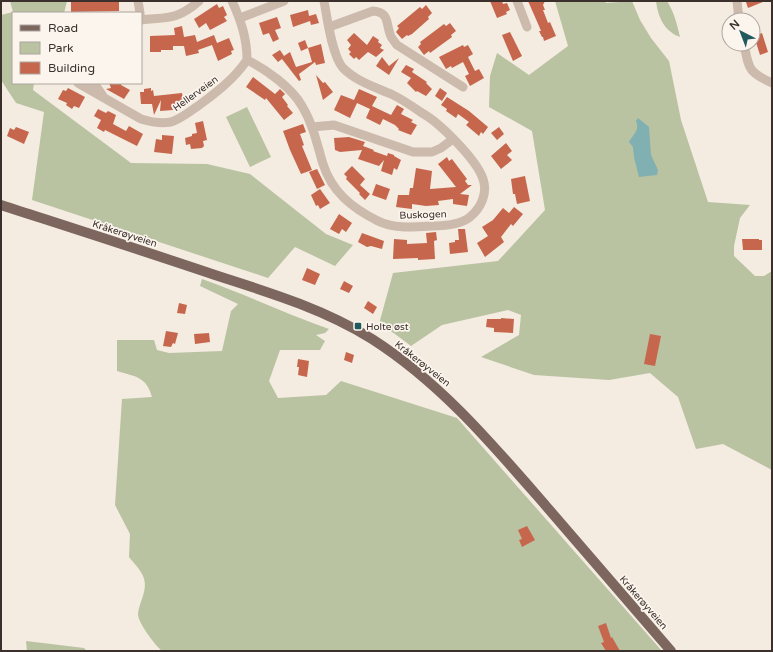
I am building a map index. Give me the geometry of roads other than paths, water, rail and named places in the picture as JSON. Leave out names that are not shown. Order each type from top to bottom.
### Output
[{"type":"main road","name":"Kråkerøyveien","points":[[1,205],[276,295],[331,317],[371,339],[427,380],[470,420],[670,651]]},
{"type":"street","points":[[138,1],[140,12]]},
{"type":"street","points":[[142,19],[175,17],[187,11],[199,1]]},
{"type":"street","points":[[232,1],[245,32],[247,60]]},
{"type":"street","points":[[240,18],[284,1]]},
{"type":"street","name":"Buskogen","points":[[247,60],[266,71],[295,95],[312,128],[330,181],[337,191],[360,212],[382,223],[404,227],[440,226],[462,222],[470,216],[482,202],[485,190],[483,179],[476,165],[453,139],[423,113],[393,95],[358,79],[342,67],[334,47],[324,1]]},
{"type":"street","points":[[517,1],[528,27]]},
{"type":"street","points":[[737,1],[738,12]]},
{"type":"street","points":[[329,27],[373,11],[378,11],[382,13],[387,20],[390,34],[397,45],[463,87]]},
{"type":"street","points":[[746,52],[752,72],[757,77],[772,83]]},
{"type":"street","name":"Hellerveien","points":[[80,84],[141,118],[151,122],[169,122],[178,119],[216,93],[238,73],[247,60]]},
{"type":"street","name":"Hellerveien","points":[[95,84],[104,97]]},
{"type":"street","points":[[312,128],[334,125],[413,152],[432,152],[441,148],[453,139]]},
{"type":"water","points":[[638,118],[649,127],[651,155],[658,170],[657,175],[639,177],[633,147],[629,142],[637,130],[636,121]]},
{"type":"place","name":"Holte øst","points":[[358,326]]}]
